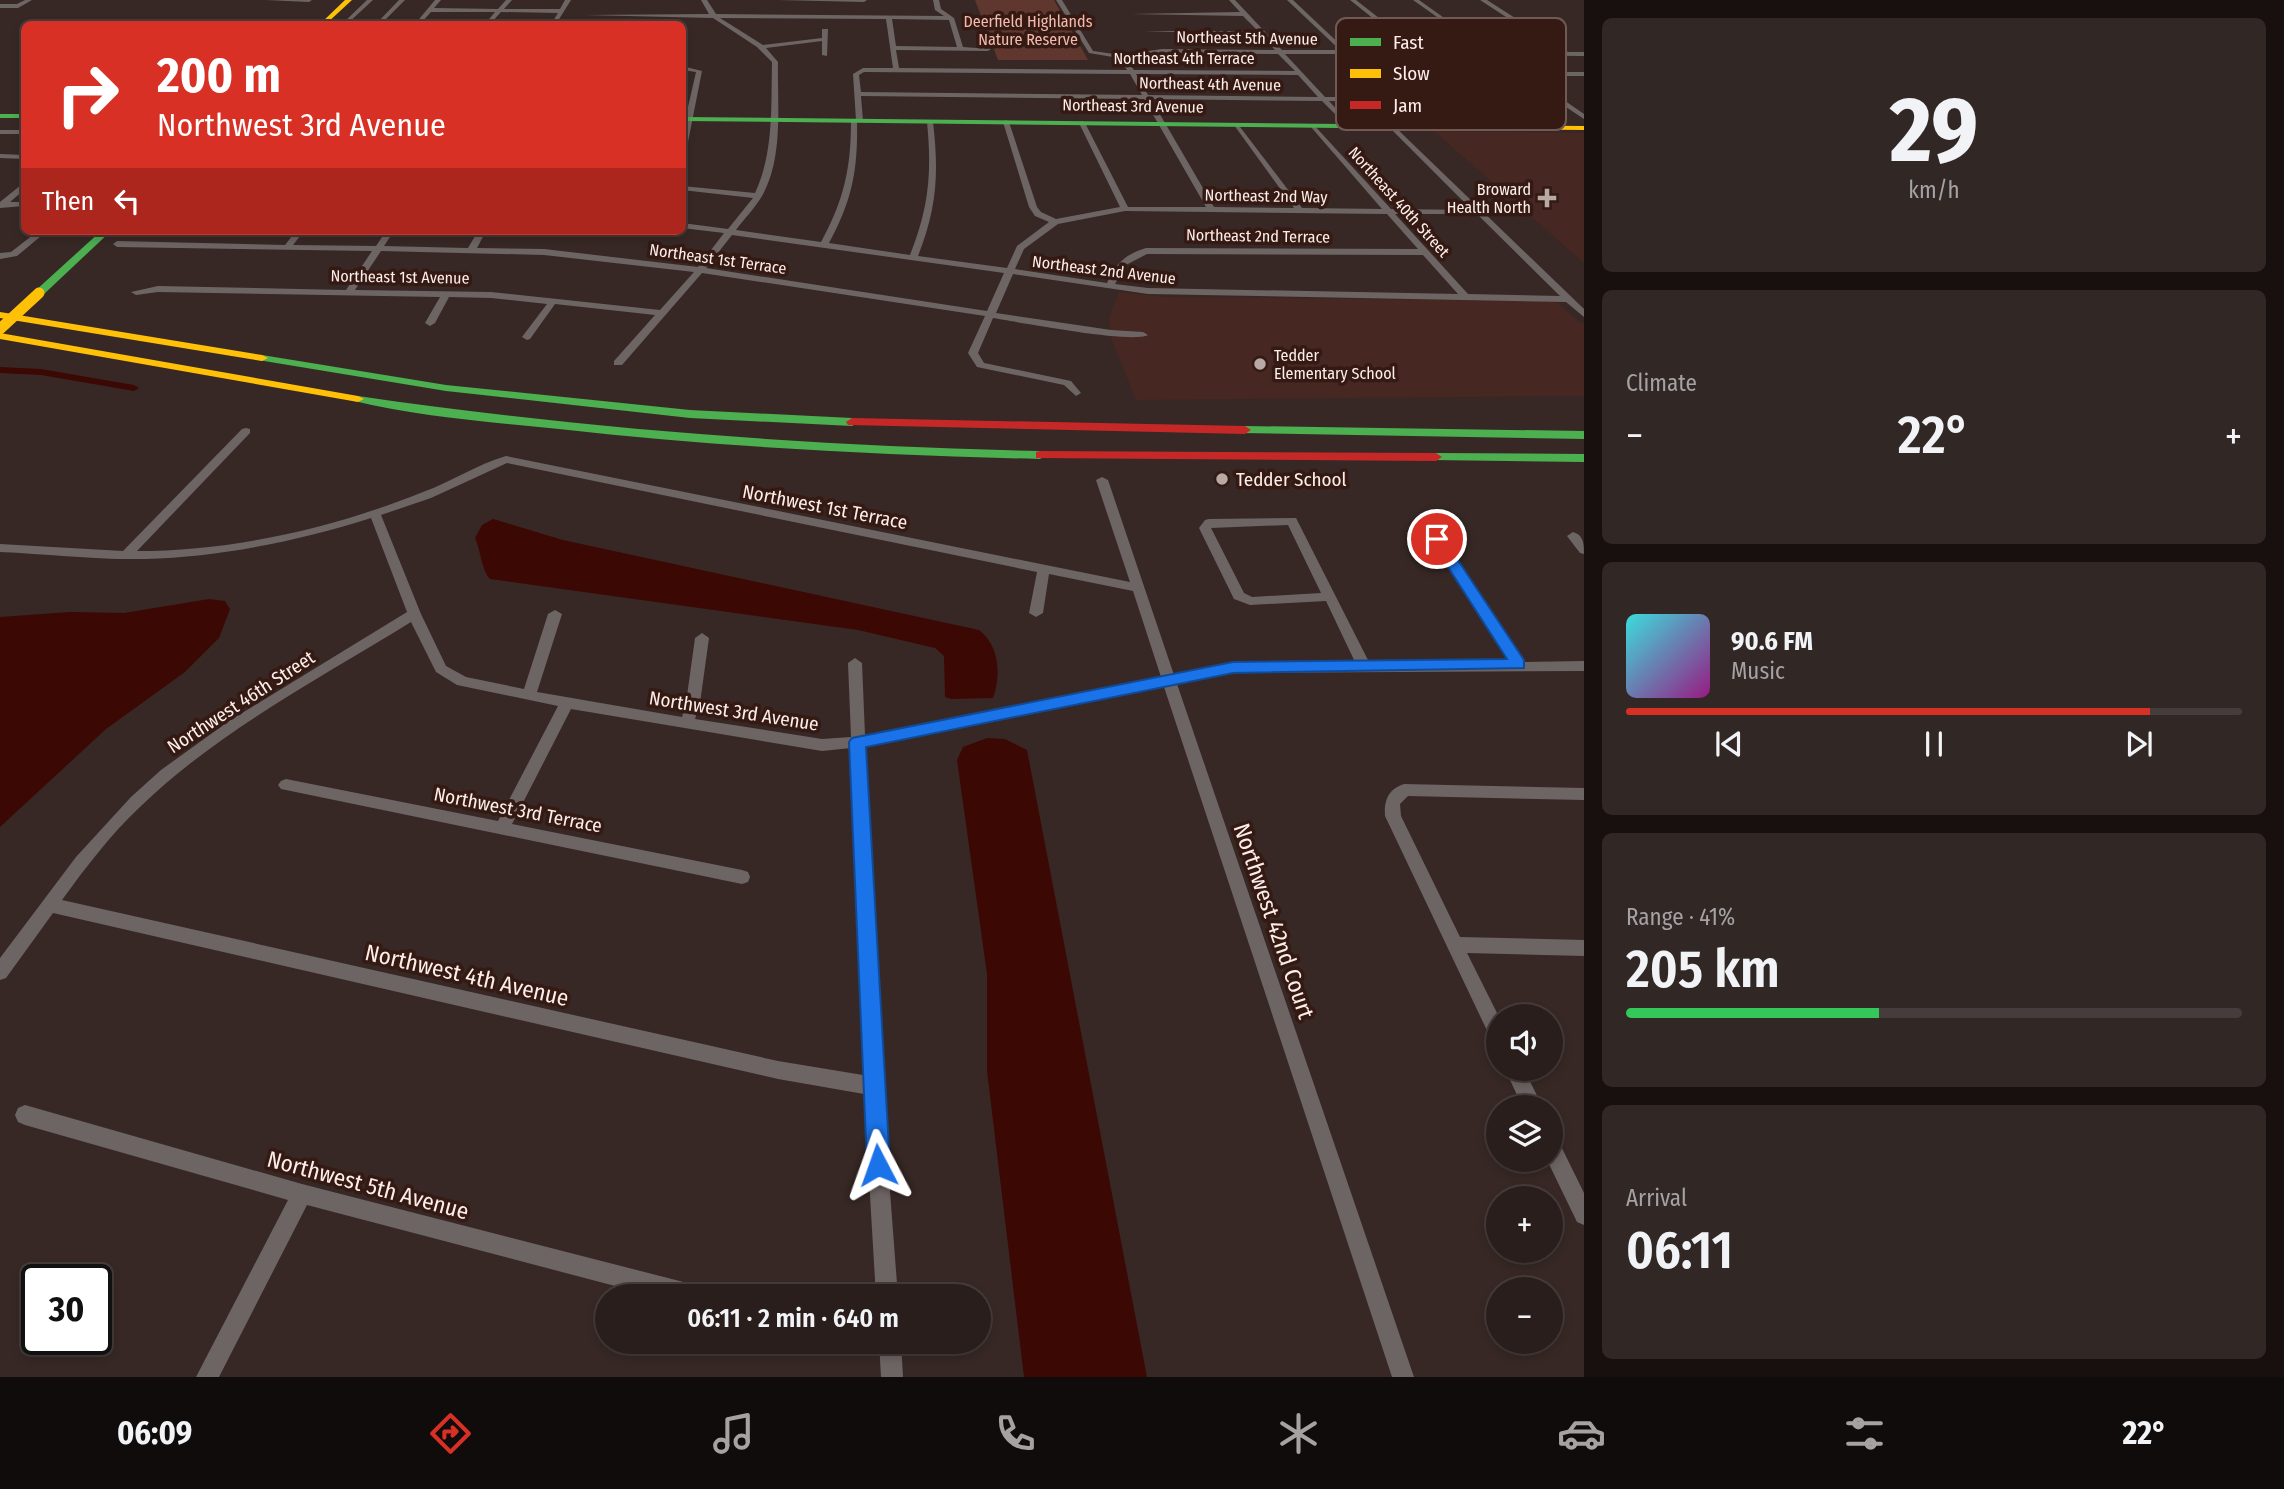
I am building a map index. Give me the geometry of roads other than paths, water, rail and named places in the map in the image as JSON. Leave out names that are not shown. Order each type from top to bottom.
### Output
[{"type":"main road","points":[[326,21],[349,0]]},
{"type":"main road","points":[[337,21],[360,0]]},
{"type":"main road","points":[[0,116],[21,116]]},
{"type":"main road","name":"Northeast 3rd Avenue","points":[[686,119],[1336,126]]},
{"type":"main road","name":"Northeast 3rd Avenue","points":[[1566,128],[1584,128]]},
{"type":"main road","points":[[0,327],[87,235]]},
{"type":"main road","points":[[0,312],[112,237]]},
{"type":"main road","points":[[0,312],[432,374],[727,404],[872,424]]},
{"type":"main road","points":[[0,312],[351,374],[480,393],[690,414],[872,424],[1584,435]]},
{"type":"main road","points":[[0,327],[387,391],[661,423],[882,436],[1584,449]]},
{"type":"main road","points":[[0,337],[307,391],[510,422],[767,445],[960,452],[1584,458]]},
{"type":"main road","points":[[307,391],[352,392],[610,425],[808,440],[1055,446],[1532,448]]},
{"type":"main road","points":[[727,404],[947,414],[1584,425]]},
{"type":"main road","points":[[1448,423],[1566,418]]},
{"type":"main road","points":[[1516,457],[1556,464],[1584,464]]},
{"type":"street","points":[[0,6],[18,6],[29,0]]},
{"type":"street","points":[[269,0],[308,1]]},
{"type":"street","points":[[347,21],[370,0]]},
{"type":"street","points":[[381,21],[402,0]]},
{"type":"street","points":[[420,21],[438,0]]},
{"type":"street","points":[[489,21],[509,0]]},
{"type":"street","points":[[618,363],[733,231],[758,196],[769,164],[778,69],[772,55],[708,10],[704,0]]},
{"type":"street","points":[[780,0],[864,0]]},
{"type":"street","points":[[936,0],[938,10],[951,18],[960,48]]},
{"type":"street","points":[[1059,0],[1091,52],[1121,57],[1132,72],[1211,209]]},
{"type":"street","name":"Northeast 40th Street","points":[[1231,0],[1336,112]]},
{"type":"street","points":[[1290,0],[1336,42]]},
{"type":"street","points":[[1353,0],[1376,18]]},
{"type":"street","points":[[1416,0],[1441,18]]},
{"type":"street","points":[[1483,0],[1511,18]]},
{"type":"street","points":[[559,2],[567,1]]},
{"type":"street","points":[[556,21],[567,1]]},
{"type":"street","points":[[503,5],[544,2]]},
{"type":"street","points":[[1176,8],[1184,14]]},
{"type":"street","points":[[430,10],[562,10]]},
{"type":"street","points":[[467,17],[472,10]]},
{"type":"street","points":[[516,18],[521,10]]},
{"type":"street","points":[[537,18],[541,10]]},
{"type":"street","points":[[1134,14],[1246,15]]},
{"type":"street","points":[[588,15],[951,18]]},
{"type":"street","points":[[611,21],[614,15]]},
{"type":"street","points":[[671,21],[673,16]]},
{"type":"street","points":[[889,18],[896,70]]},
{"type":"street","points":[[825,29],[825,55]]},
{"type":"street","points":[[1147,32],[1263,33]]},
{"type":"street","points":[[762,47],[825,39]]},
{"type":"street","points":[[893,48],[988,49]]},
{"type":"street","name":"Northeast 5th Avenue","points":[[1121,57],[1162,51],[1336,52]]},
{"type":"street","name":"Northeast 5th Avenue","points":[[1567,54],[1584,54]]},
{"type":"street","points":[[686,68],[699,71],[686,116]]},
{"type":"street","name":"Northeast 4th Terrace","points":[[858,94],[858,71],[1300,73]]},
{"type":"street","points":[[1566,74],[1584,74]]},
{"type":"street","points":[[686,91],[693,91]]},
{"type":"street","points":[[824,244],[847,200],[855,166],[858,94]]},
{"type":"street","name":"Northeast 4th Avenue","points":[[858,94],[1336,99]]},
{"type":"street","points":[[1566,104],[1584,117]]},
{"type":"street","points":[[686,120],[690,126],[686,139]]},
{"type":"street","points":[[913,257],[935,191],[936,166],[930,122]]},
{"type":"street","points":[[1006,122],[1033,207],[1038,214],[1055,222],[1020,248],[973,354],[975,359],[988,367],[1067,383],[1076,393]]},
{"type":"street","points":[[1082,123],[1125,209]]},
{"type":"street","points":[[1237,125],[1299,210]]},
{"type":"street","name":"Northeast 40th Street","points":[[1313,126],[1465,297]]},
{"type":"street","points":[[1394,130],[1584,314]]},
{"type":"street","points":[[0,132],[21,132]]},
{"type":"street","points":[[0,156],[21,156]]},
{"type":"street","points":[[686,188],[758,196]]},
{"type":"street","points":[[0,205],[21,189]]},
{"type":"street","points":[[0,205],[21,206]]},
{"type":"street","name":"Northeast 2nd Way","points":[[1055,222],[1125,209],[1478,212]]},
{"type":"street","name":"Northeast 2nd Avenue","points":[[686,225],[1110,286],[1179,293],[1568,299]]},
{"type":"street","points":[[0,256],[14,254],[38,235]]},
{"type":"street","points":[[288,246],[297,235]]},
{"type":"street","points":[[350,292],[387,235]]},
{"type":"street","points":[[472,248],[480,235]]},
{"type":"street","name":"Northeast 1st Terrace","points":[[112,237],[288,246],[472,248],[556,253],[701,270],[1143,335]]},
{"type":"street","name":"Northeast 2nd Terrace","points":[[1110,286],[1125,258],[1146,251],[1424,252]]},
{"type":"street","name":"Northeast 1st Avenue","points":[[136,292],[158,289],[447,293],[554,300],[663,313]]},
{"type":"street","points":[[430,323],[447,293]]},
{"type":"street","points":[[527,337],[554,300]]},
{"type":"street","points":[[126,555],[246,431]]},
{"type":"street","name":"Northwest 1st Terrace","points":[[374,514],[458,483],[506,459],[1137,588]]},
{"type":"street","name":"Northwest 42nd Court","points":[[1102,480],[1403,1377]]},
{"type":"street","points":[[0,548],[126,555],[214,550],[374,514]]},
{"type":"street","name":"Northwest 3rd Avenue","points":[[374,514],[414,614],[441,669],[462,681],[567,703],[822,745],[858,742],[1233,667],[1519,664],[1584,666]]},
{"type":"street","points":[[1330,597],[1250,601],[1239,596],[1205,528],[1209,523],[1292,521],[1330,597],[1364,666]]},
{"type":"street","points":[[1573,536],[1584,550]]},
{"type":"street","points":[[1437,539],[1519,664]]},
{"type":"street","points":[[1036,613],[1044,569]]},
{"type":"street","name":"Northwest 46th Street","points":[[0,972],[134,802],[177,765],[215,738],[414,614]]},
{"type":"street","points":[[529,695],[555,614]]},
{"type":"street","points":[[687,722],[693,703],[702,638]]},
{"type":"street","points":[[855,663],[873,1086],[886,1284]]},
{"type":"street","points":[[502,828],[567,703]]},
{"type":"street","name":"Northwest 3rd Terrace","points":[[286,785],[742,877]]},
{"type":"street","points":[[1486,1010],[1393,816],[1392,802],[1404,790],[1584,794]]},
{"type":"street","name":"Northwest 4th Avenue","points":[[51,905],[778,1070],[873,1086]]},
{"type":"street","points":[[1455,945],[1584,948]]},
{"type":"street","name":"Northwest 5th Avenue","points":[[25,1115],[302,1194],[649,1284]]},
{"type":"street","points":[[1563,1171],[1584,1214]]},
{"type":"street","points":[[207,1377],[302,1194]]},
{"type":"street","points":[[891,1354],[892,1377]]},
{"type":"waterway","points":[[0,370],[41,372],[134,388]]},
{"type":"place","name":"Broward Health North","points":[[1547,198]]},
{"type":"place","name":"Tedder Elementary School","points":[[1260,364]]},
{"type":"place","name":"Tedder School","points":[[1222,479]]},
{"type":"park label","name":"Deerfield Highlands Nature Reserve","points":[[1028,30]]}]
